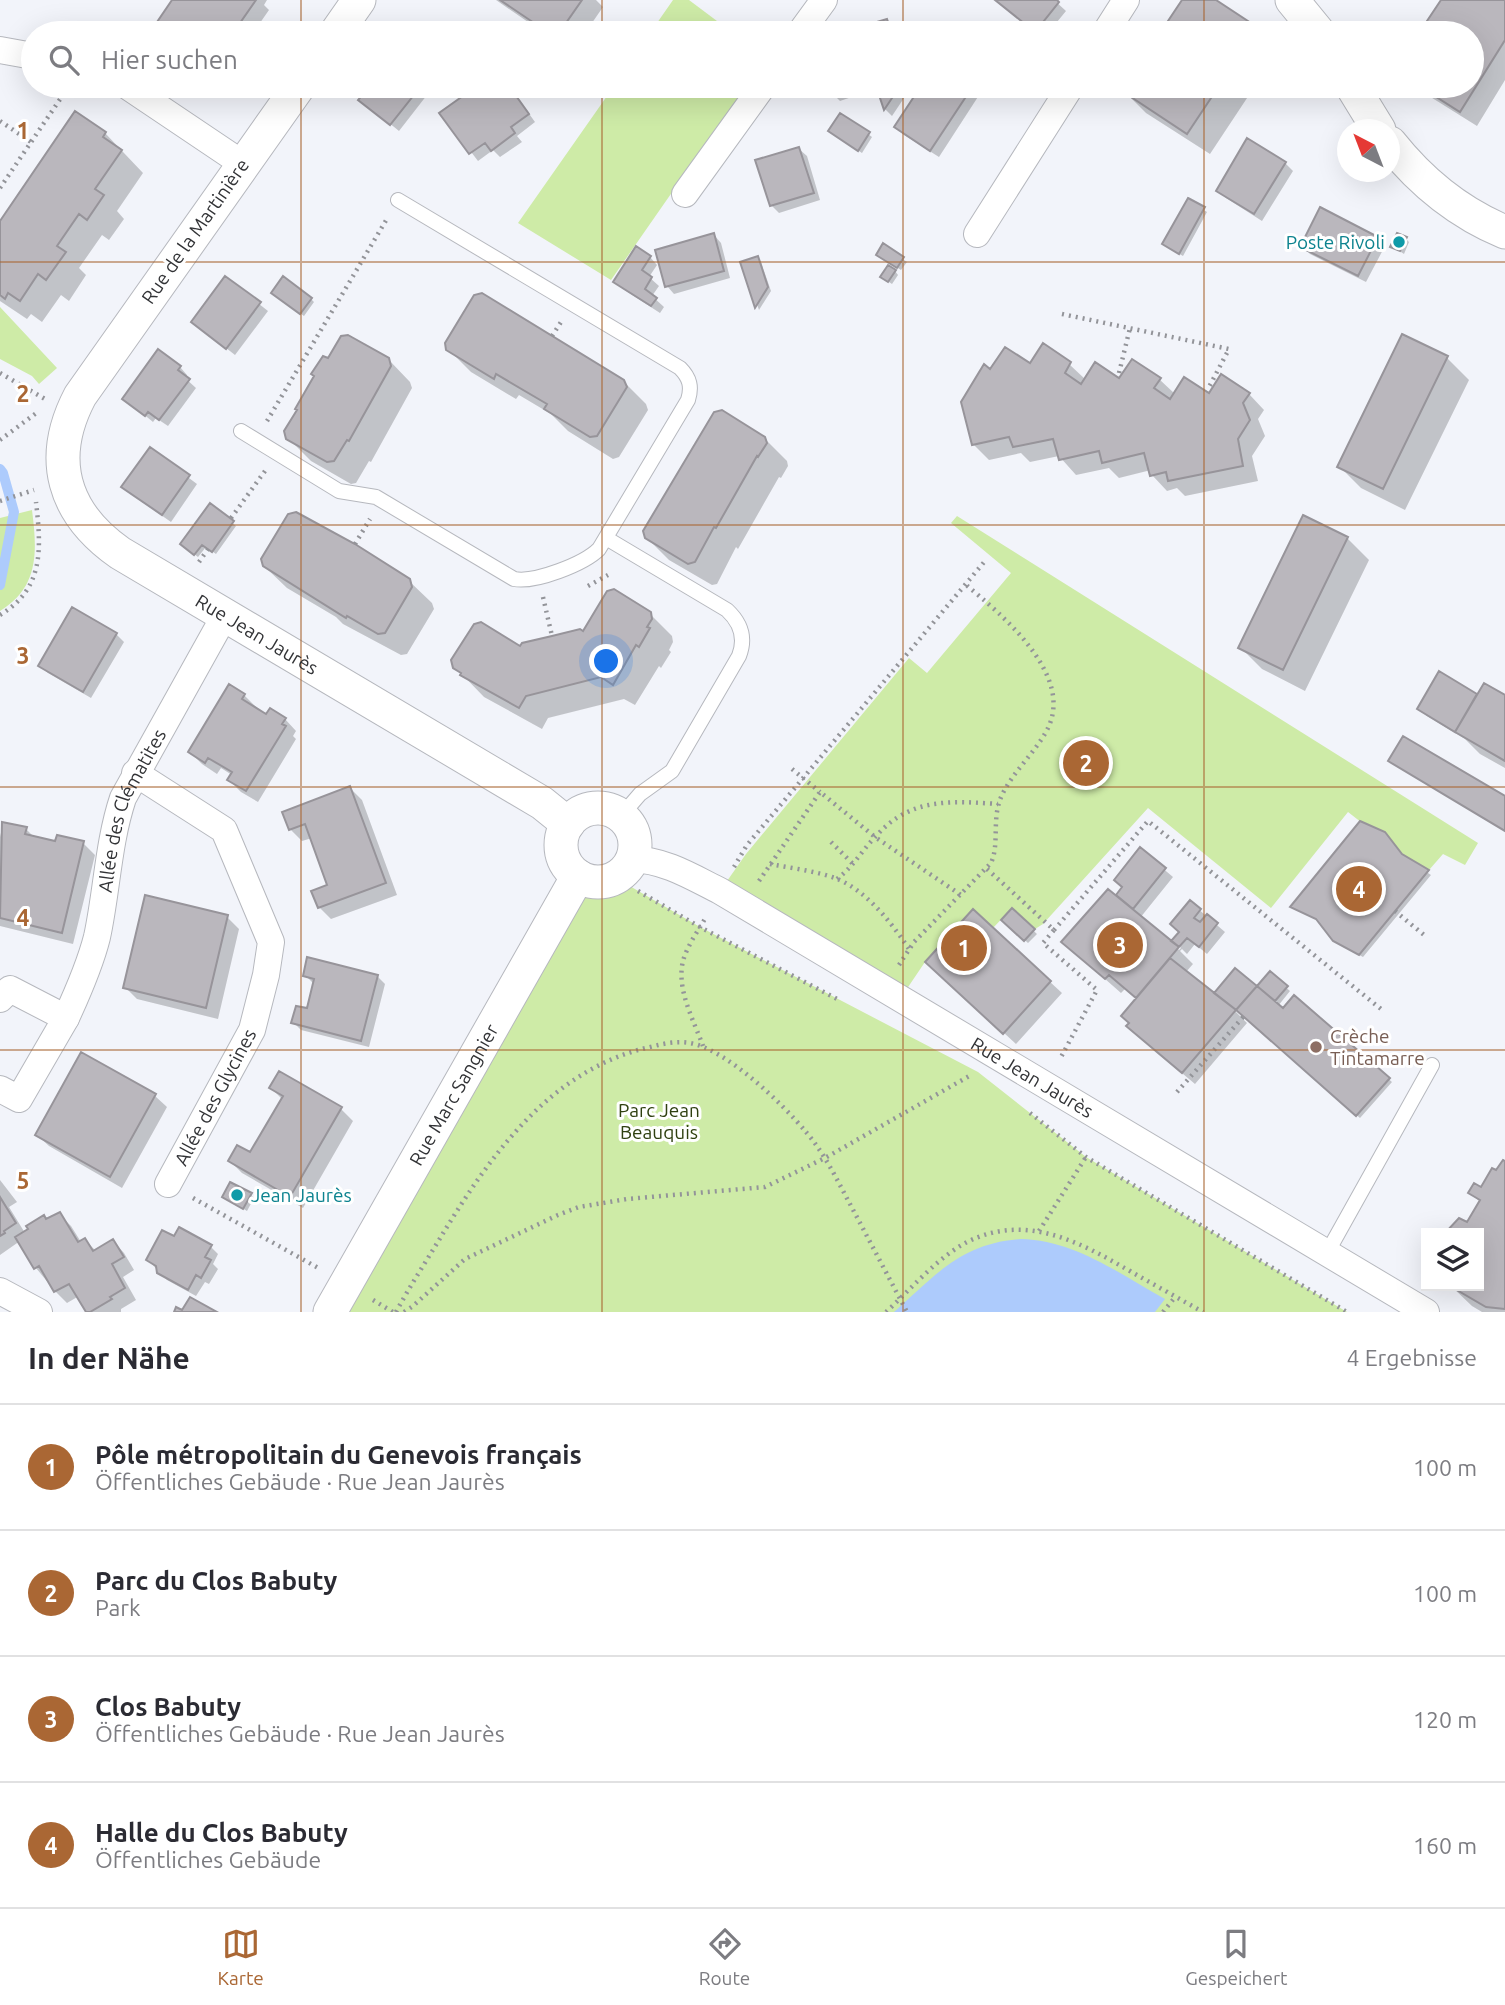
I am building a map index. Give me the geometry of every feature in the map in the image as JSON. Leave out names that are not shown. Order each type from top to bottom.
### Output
[{"type":"street","points":[[344,21],[359,0]]},
{"type":"street","points":[[809,21],[824,0]]},
{"type":"street","points":[[1113,21],[1126,0]]},
{"type":"street","points":[[1292,0],[1309,21]]},
{"type":"street","points":[[0,50],[21,54]]},
{"type":"street","points":[[145,98],[243,164]]},
{"type":"street","name":"Rue de la Martinière","points":[[93,377],[290,98]]},
{"type":"street","points":[[685,194],[754,98]]},
{"type":"street","points":[[976,234],[1063,98]]},
{"type":"street","points":[[1359,98],[1372,119]]},
{"type":"street","points":[[1400,156],[1431,187],[1464,212],[1505,232]]},
{"type":"street","name":"Rue Jean Jaurès","points":[[93,377],[73,409],[64,442],[63,462],[65,482],[75,507],[101,540],[542,803],[568,824]]},
{"type":"street","name":"Allée des Clématites","points":[[0,1089],[19,1099],[66,1018],[85,974],[97,936],[113,831],[123,799],[135,773],[225,615]]},
{"type":"street","name":"Allée des Glycines","points":[[135,773],[224,830],[271,942],[271,952],[252,1030],[168,1184]]},
{"type":"street","points":[[593,808],[608,810],[621,816],[635,838],[635,846],[624,868],[595,882],[578,876],[566,864],[561,848],[568,824],[579,814],[593,808]]},
{"type":"street","name":"Rue Jean Jaurès","points":[[624,868],[656,862],[681,871],[720,891],[1426,1312]]},
{"type":"street","name":"Rue Marc Sangnier","points":[[338,1298],[578,876]]},
{"type":"street","points":[[3,989],[66,1018]]},
{"type":"street","points":[[0,1291],[39,1312]]},
{"type":"lane","points":[[241,431],[339,491],[381,500],[508,576],[520,580],[587,559],[599,549],[688,400],[691,386],[685,373],[398,200]]},
{"type":"lane","points":[[606,538],[727,610],[737,621],[743,642],[738,656],[672,771],[640,793],[621,816]]},
{"type":"lane","points":[[1326,1253],[1432,1065]]},
{"type":"path","points":[[0,188],[61,98]]},
{"type":"path","points":[[0,121],[31,142]]},
{"type":"path","points":[[256,439],[398,200]]},
{"type":"path","points":[[1062,314],[1229,349],[1208,389]]},
{"type":"path","points":[[1119,373],[1130,328]]},
{"type":"path","points":[[0,373],[51,402]]},
{"type":"path","points":[[0,440],[12,430]]},
{"type":"path","points":[[231,519],[278,453]]},
{"type":"path","points":[[0,501],[35,490],[41,544],[36,570],[21,597],[0,615]]},
{"type":"path","points":[[720,891],[747,845],[985,561]]},
{"type":"path","points":[[537,576],[552,636]]},
{"type":"path","points":[[884,989],[909,949],[993,860],[998,804],[1049,725],[1054,710],[1054,695],[1045,671],[1033,653],[1004,619],[965,584]]},
{"type":"path","points":[[792,769],[875,836],[961,895]]},
{"type":"path","points":[[742,905],[820,792]]},
{"type":"path","points":[[836,879],[853,864],[884,827],[904,813],[933,803],[954,801],[998,804]]},
{"type":"path","points":[[1045,1085],[1097,990],[1043,943],[1148,821],[1381,1009]]},
{"type":"path","points":[[831,842],[853,864]]},
{"type":"path","points":[[771,864],[836,879],[851,886],[872,904],[909,949]]},
{"type":"path","points":[[624,868],[700,927],[845,1002]]},
{"type":"path","points":[[987,869],[1054,930]]},
{"type":"path","points":[[1395,911],[1424,934]]},
{"type":"path","points":[[694,938],[683,960],[682,972],[686,998],[704,1047]]},
{"type":"path","points":[[1177,1092],[1244,1016]]},
{"type":"path","points":[[396,1312],[477,1180],[508,1140],[540,1106],[585,1073],[622,1055],[665,1043],[689,1043],[704,1047],[730,1062],[785,1109],[807,1132],[825,1158],[907,1312]]},
{"type":"path","name":"Rue Jean Jaurès","points":[[825,1158],[978,1072],[965,1065]]},
{"type":"path","name":"Rue Jean Jaurès","points":[[1021,1106],[1086,1157],[1347,1312]]},
{"type":"path","points":[[1039,1231],[1086,1157]]},
{"type":"path","points":[[404,1312],[413,1307],[465,1259],[579,1207],[626,1199],[765,1187],[825,1158]]},
{"type":"path","points":[[168,1184],[338,1298]]},
{"type":"path","points":[[886,1312],[902,1301],[947,1256],[967,1242],[1004,1231],[1039,1231],[1064,1237],[1087,1247],[1203,1312]]},
{"type":"path","points":[[1163,1312],[1176,1296]]},
{"type":"green space","points":[[673,0],[689,0],[717,21],[658,21]]},
{"type":"green space","points":[[606,98],[738,98],[611,280],[518,223]]},
{"type":"green space","points":[[0,307],[57,368],[39,384],[32,376],[0,359]]},
{"type":"green space","points":[[32,510],[35,553],[29,579],[23,591],[0,611],[0,518]]},
{"type":"green space","points":[[957,516],[1478,843],[1465,865],[1443,854],[1429,870],[1402,854],[1348,812],[1271,908],[1148,808],[1043,924],[1035,929],[1012,908],[993,928],[973,909],[925,962],[900,999],[720,891],[746,854],[909,658],[927,673],[1011,573],[951,523]]},
{"type":"green space","name":"Parc Jean Beauquis","points":[[616,878],[700,927],[978,1072],[1086,1157],[1347,1312],[330,1312],[584,879],[604,882]]},
{"type":"water","points":[[1021,1239],[1060,1245],[1078,1252],[1114,1269],[1165,1299],[1155,1312],[894,1312],[937,1274],[966,1254],[1000,1242]]},
{"type":"building","points":[[172,0],[256,0],[241,21],[158,21]]},
{"type":"building","points":[[500,0],[582,0],[567,21],[531,21]]},
{"type":"building","points":[[995,0],[1059,2],[1044,21],[1021,21]]},
{"type":"building","points":[[1182,0],[1216,0],[1248,21],[1168,21]]},
{"type":"building","points":[[1441,0],[1505,0],[1505,40],[1484,74],[1484,21],[1427,21]]},
{"type":"building","points":[[360,98],[411,98],[390,125],[358,100]]},
{"type":"building","points":[[460,98],[518,98],[529,114],[511,127],[515,133],[491,151],[485,143],[469,154],[439,113]]},
{"type":"building","points":[[880,98],[892,98],[884,110]]},
{"type":"building","points":[[913,98],[965,98],[930,151],[894,127]]},
{"type":"building","points":[[1133,98],[1211,98],[1187,134]]},
{"type":"building","points":[[1438,98],[1469,98],[1460,112]]},
{"type":"building","points":[[75,111],[106,132],[103,137],[122,150],[95,189],[104,195],[87,220],[79,214],[57,246],[66,252],[46,280],[38,274],[20,301],[8,293],[5,299],[0,295],[0,221]]},
{"type":"building","points":[[840,113],[870,132],[858,151],[828,131]]},
{"type":"building","points":[[1247,138],[1286,162],[1254,214],[1216,191]]},
{"type":"building","points":[[799,147],[814,193],[770,206],[755,160]]},
{"type":"building","points":[[1188,198],[1205,207],[1179,254],[1162,244]]},
{"type":"building","points":[[1320,207],[1378,237],[1358,276],[1300,247]]},
{"type":"building","points":[[714,233],[724,271],[665,287],[655,250]]},
{"type":"building","name":"Poste Rivoli","points":[[1397,233],[1407,237],[1400,251],[1390,247]]},
{"type":"building","points":[[883,243],[904,257],[897,268],[876,255]]},
{"type":"building","points":[[636,246],[651,256],[642,270],[652,277],[645,289],[657,298],[651,306],[613,282]]},
{"type":"building","points":[[758,256],[768,287],[755,308],[740,262]]},
{"type":"building","points":[[888,265],[896,270],[888,282],[880,277]]},
{"type":"building","points":[[225,276],[261,302],[226,349],[191,322]]},
{"type":"building","points":[[283,276],[312,298],[300,314],[271,293]]},
{"type":"building","points":[[482,293],[624,380],[627,387],[597,436],[590,437],[544,409],[547,404],[496,374],[494,379],[446,350],[445,343],[474,295]]},
{"type":"building","points":[[1402,334],[1448,356],[1383,489],[1337,467]]},
{"type":"building","points":[[348,335],[389,358],[391,366],[349,441],[347,440],[334,461],[327,462],[286,439],[284,431],[314,376],[311,374],[323,356],[328,358],[341,336]]},
{"type":"building","points":[[1043,343],[1071,362],[1065,373],[1081,384],[1095,362],[1119,378],[1132,359],[1161,378],[1154,388],[1170,399],[1184,377],[1209,393],[1221,374],[1250,393],[1243,403],[1250,420],[1238,439],[1243,466],[1168,481],[1166,472],[1150,476],[1144,453],[1102,463],[1099,451],[1059,460],[1053,439],[1013,447],[1009,437],[972,445],[961,402],[984,364],[990,369],[1005,347],[1030,363]]},
{"type":"building","points":[[158,349],[181,366],[178,370],[190,379],[159,420],[148,412],[145,416],[122,399]]},
{"type":"building","points":[[722,410],[765,437],[767,443],[695,562],[688,564],[645,538],[643,531],[714,412]]},
{"type":"building","points":[[150,447],[190,475],[162,515],[121,487]]},
{"type":"building","points":[[210,503],[234,521],[212,552],[202,545],[194,555],[180,544]]},
{"type":"building","points":[[296,512],[355,544],[410,579],[412,587],[385,633],[378,634],[347,616],[346,618],[263,566],[261,559],[288,514]]},
{"type":"building","points":[[1303,515],[1348,537],[1283,670],[1238,648]]},
{"type":"building","points":[[614,589],[651,612],[652,619],[639,647],[636,645],[613,685],[601,677],[526,696],[519,708],[460,675],[461,673],[453,668],[451,660],[474,624],[481,622],[520,646],[522,643],[580,629],[583,631],[607,591]]},
{"type":"building","points":[[72,607],[117,633],[83,692],[38,666]]},
{"type":"building","points":[[1439,671],[1477,694],[1455,732],[1417,709]]},
{"type":"building","points":[[1484,683],[1505,695],[1505,761],[1455,732]]},
{"type":"building","points":[[229,684],[245,694],[242,699],[266,714],[270,708],[286,718],[282,724],[286,726],[246,791],[227,780],[232,772],[208,758],[205,763],[188,752]]},
{"type":"building","points":[[1403,736],[1505,796],[1505,831],[1388,761]]},
{"type":"building","points":[[350,786],[386,883],[318,908],[311,891],[327,885],[305,824],[289,830],[282,812]]},
{"type":"building","points":[[1360,821],[1385,832],[1402,854],[1429,870],[1359,955],[1333,941],[1316,919],[1290,907]]},
{"type":"building","points":[[2,822],[27,827],[25,834],[55,841],[57,835],[84,841],[62,933],[0,918]]},
{"type":"building","points":[[1140,847],[1166,868],[1133,909],[1116,895],[1122,887],[1114,880]]},
{"type":"building","points":[[1108,889],[1179,947],[1136,998],[1109,975],[1105,979],[1061,942]]},
{"type":"building","points":[[145,895],[228,915],[206,1008],[123,988]]},
{"type":"building","points":[[1190,900],[1201,909],[1194,918],[1200,922],[1207,914],[1218,923],[1199,947],[1187,938],[1179,947],[1171,941],[1179,932],[1170,924]]},
{"type":"building","points":[[1012,908],[1035,929],[1024,941],[1001,920]]},
{"type":"building","points":[[973,909],[1051,981],[1003,1034],[925,962]]},
{"type":"building","points":[[307,957],[378,975],[361,1041],[291,1023],[296,1006],[307,1008],[314,979],[303,976]]},
{"type":"building","points":[[1170,958],[1236,1010],[1182,1073],[1126,1026],[1129,1023],[1121,1016]]},
{"type":"building","points":[[1235,968],[1257,986],[1236,1010],[1214,993]]},
{"type":"building","points":[[1270,971],[1288,986],[1275,1001],[1257,986]]},
{"type":"building","name":"Crèche Tintamarre","points":[[1257,986],[1283,1008],[1294,995],[1390,1078],[1356,1116],[1236,1010]]},
{"type":"building","points":[[81,1052],[156,1094],[110,1177],[35,1135]]},
{"type":"building","points":[[279,1071],[342,1107],[290,1197],[228,1161],[237,1145],[250,1152],[283,1096],[269,1088]]},
{"type":"building","points":[[1503,1160],[1505,1161],[1505,1309],[1486,1307],[1459,1291],[1484,1291],[1484,1228],[1450,1228],[1459,1218],[1467,1222],[1480,1200],[1468,1193],[1474,1183],[1481,1187],[1492,1168],[1496,1170]]},
{"type":"building","name":"Jean Jaurès","points":[[230,1182],[252,1193],[243,1209],[222,1197]]},
{"type":"building","points":[[0,1197],[16,1223],[0,1236]]},
{"type":"building","points":[[60,1212],[78,1242],[85,1238],[93,1251],[113,1239],[124,1257],[112,1264],[125,1288],[90,1312],[86,1312],[69,1284],[54,1292],[39,1266],[34,1269],[15,1237],[28,1229],[26,1226],[44,1215],[46,1219]]},
{"type":"building","points":[[179,1227],[212,1245],[205,1257],[211,1260],[201,1278],[196,1275],[188,1290],[157,1273],[156,1266],[146,1260],[162,1230],[174,1236]]},
{"type":"building","points":[[190,1297],[217,1312],[174,1312],[176,1307],[182,1310]]},
{"type":"waterway","points":[[0,469],[14,512],[0,585]]},
{"type":"place","name":"Poste Rivoli","points":[[1399,242]]},
{"type":"place","name":"Parc du Clos Babuty","points":[[1086,763]]},
{"type":"place","name":"Halle du Clos Babuty","points":[[1359,889]]},
{"type":"place","name":"Clos Babuty","points":[[1120,945]]},
{"type":"place","name":"Pôle métropolitain du Genevois français","points":[[964,948]]},
{"type":"place","name":"Crèche Tintamarre","points":[[1316,1047]]},
{"type":"place","name":"Jean Jaurès","points":[[237,1195]]}]
